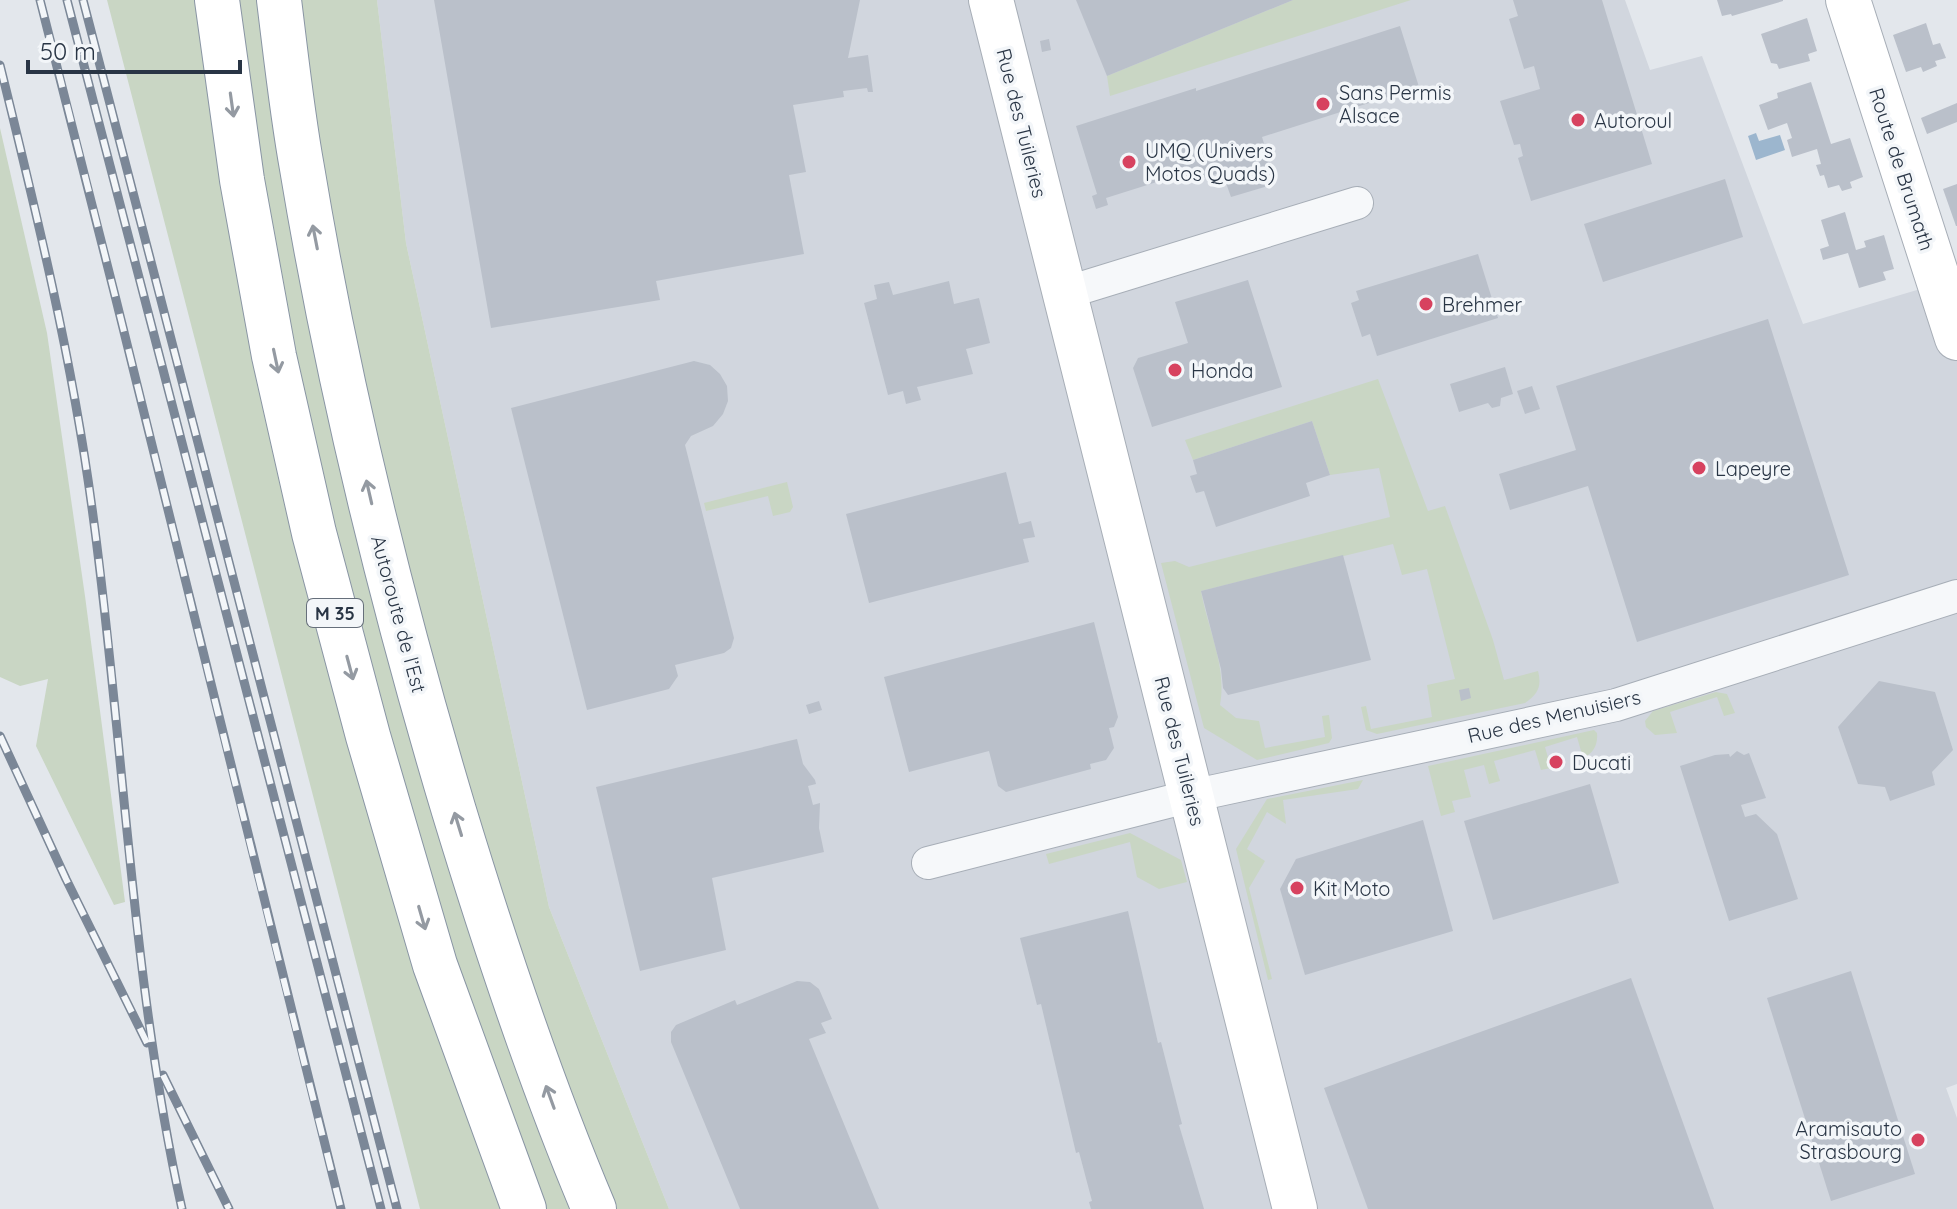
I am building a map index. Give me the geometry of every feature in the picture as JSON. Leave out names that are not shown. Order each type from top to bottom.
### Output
[{"type":"main road","name":"M 35","points":[[217,0],[242,180],[272,341],[314,533],[368,736],[435,965],[524,1209]]},
{"type":"main road","name":"Autoroute de l’Est","points":[[279,0],[302,168],[337,353],[380,538],[428,723],[495,947],[594,1209]]},
{"type":"main road","name":"Rue des Tuileries","points":[[991,0],[1295,1209]]},
{"type":"main road","name":"Route de Brumath","points":[[1848,0],[1957,338]]},
{"type":"street","points":[[1065,293],[1357,203]]},
{"type":"street","name":"Rue des Menuisiers","points":[[928,863],[1191,796],[1616,705],[1957,596]]},
{"type":"shaded area","points":[[377,0],[1625,0],[1650,70],[1702,56],[1803,324],[1927,287],[1957,359],[1957,1084],[1946,1088],[1957,1118],[1957,1209],[669,1209],[549,907],[406,243]]},
{"type":"green space","points":[[107,0],[377,0],[406,243],[549,907],[669,1209],[420,1209]]},
{"type":"green space","points":[[1293,0],[1411,0],[1110,96],[1107,76]]},
{"type":"green space","points":[[0,128],[47,333],[125,902],[114,905],[36,746],[48,679],[20,686],[0,677]]},
{"type":"green space","points":[[1378,379],[1428,511],[1445,506],[1493,640],[1504,680],[1538,671],[1538,690],[1525,703],[1377,734],[1366,730],[1361,707],[1366,706],[1371,729],[1432,717],[1427,685],[1455,679],[1427,569],[1402,575],[1393,544],[1201,591],[1219,662],[1220,705],[1236,718],[1259,721],[1265,748],[1325,737],[1322,716],[1329,715],[1332,738],[1329,743],[1257,760],[1204,728],[1161,563],[1175,561],[1189,567],[1390,517],[1379,468],[1330,475],[1312,421],[1193,460],[1185,440]]},
{"type":"green space","points":[[787,482],[793,507],[790,512],[773,516],[768,496],[706,511],[704,503]]},
{"type":"green space","points":[[1716,692],[1727,694],[1735,713],[1724,716],[1717,697],[1670,712],[1677,733],[1655,735],[1646,727],[1645,721],[1653,711]]},
{"type":"green space","points":[[1594,730],[1597,733],[1596,744],[1593,751],[1583,758],[1577,737],[1545,747],[1551,768],[1541,770],[1535,750],[1494,761],[1500,781],[1489,784],[1484,765],[1464,770],[1471,797],[1452,801],[1455,812],[1441,816],[1428,766]]},
{"type":"green space","points":[[1363,780],[1358,789],[1283,800],[1286,824],[1267,812],[1247,849],[1265,861],[1249,888],[1272,979],[1268,980],[1236,849],[1267,799]]},
{"type":"green space","points":[[1130,833],[1181,860],[1187,882],[1159,889],[1137,877],[1130,842],[1049,864],[1046,854]]},
{"type":"water","points":[[1756,133],[1759,141],[1780,135],[1785,150],[1756,160],[1748,136]]},
{"type":"building","points":[[434,0],[860,0],[848,58],[868,55],[873,92],[868,92],[867,88],[843,91],[844,97],[793,105],[806,172],[789,175],[804,254],[656,281],[660,300],[491,328]]},
{"type":"building","points":[[1076,0],[1293,0],[1107,76]]},
{"type":"building","points":[[1513,0],[1602,0],[1652,164],[1531,201],[1518,158],[1523,156],[1520,144],[1514,145],[1500,101],[1540,89],[1534,66],[1524,69],[1509,19],[1518,16]]},
{"type":"building","points":[[1717,0],[1783,0],[1783,1],[1722,16]]},
{"type":"building","points":[[1807,18],[1817,51],[1808,54],[1810,61],[1779,69],[1777,64],[1771,63],[1761,34]]},
{"type":"building","points":[[1926,23],[1933,45],[1940,43],[1946,58],[1935,61],[1937,66],[1923,72],[1921,67],[1906,72],[1893,35]]},
{"type":"building","points":[[1400,26],[1419,87],[1262,137],[1272,169],[1268,186],[1231,197],[1222,172],[1201,179],[1198,169],[1106,198],[1108,205],[1096,209],[1092,196],[1097,194],[1076,126]]},
{"type":"building","points":[[1049,39],[1051,50],[1042,52],[1040,41]]},
{"type":"building","points":[[1811,82],[1831,144],[1850,138],[1863,177],[1850,182],[1852,188],[1842,191],[1839,185],[1828,188],[1824,175],[1820,176],[1816,165],[1821,164],[1817,149],[1792,157],[1787,140],[1792,138],[1787,123],[1768,130],[1759,105],[1778,98],[1777,93]]},
{"type":"building","points":[[1957,103],[1957,122],[1927,134],[1921,118]]},
{"type":"building","points":[[1725,179],[1743,237],[1603,282],[1584,224]]},
{"type":"building","points":[[1957,184],[1957,226],[1956,226],[1943,189]]},
{"type":"building","points":[[1845,212],[1856,250],[1866,247],[1864,241],[1884,235],[1894,269],[1883,272],[1886,280],[1859,288],[1848,253],[1823,260],[1820,249],[1829,246],[1821,220]]},
{"type":"building","points":[[1478,254],[1498,318],[1377,356],[1370,334],[1362,337],[1351,303],[1359,300],[1356,291]]},
{"type":"building","points":[[1248,280],[1282,387],[1152,427],[1133,368],[1138,358],[1188,343],[1175,302]]},
{"type":"building","points":[[949,281],[954,304],[979,298],[990,343],[966,349],[973,374],[917,387],[921,400],[906,404],[903,391],[888,395],[864,303],[877,299],[874,285],[889,282],[893,295]]},
{"type":"building","name":"Lapeyre","points":[[1768,319],[1849,575],[1637,642],[1588,486],[1510,510],[1499,474],[1576,450],[1556,386]]},
{"type":"building","points":[[694,361],[710,365],[727,386],[728,401],[723,414],[713,426],[691,436],[685,445],[734,638],[731,648],[724,653],[675,665],[678,676],[669,689],[587,710],[511,408]]},
{"type":"building","points":[[1505,367],[1513,394],[1501,398],[1500,406],[1492,408],[1488,403],[1459,412],[1450,384]]},
{"type":"building","points":[[1532,386],[1540,409],[1525,414],[1517,391]]},
{"type":"building","points":[[1312,421],[1330,475],[1306,483],[1310,496],[1216,527],[1204,491],[1196,493],[1190,476],[1197,474],[1193,460]]},
{"type":"building","points":[[1006,472],[1019,524],[1031,521],[1035,537],[1023,539],[1029,562],[869,603],[846,514]]},
{"type":"building","points":[[1343,555],[1371,660],[1228,695],[1223,688],[1201,591]]},
{"type":"building","points":[[1094,622],[1118,717],[1114,727],[1109,728],[1114,748],[1106,760],[1090,764],[1091,769],[1006,792],[998,786],[989,751],[909,772],[884,677]]},
{"type":"building","points":[[1879,681],[1935,692],[1953,750],[1932,772],[1935,785],[1890,801],[1885,787],[1858,784],[1838,727]]},
{"type":"building","points":[[1469,688],[1471,698],[1461,701],[1459,690]]},
{"type":"building","points":[[819,701],[822,710],[809,714],[806,705]]},
{"type":"building","points":[[797,739],[803,764],[816,784],[808,786],[813,805],[820,803],[819,828],[824,852],[712,878],[726,950],[640,971],[596,787]]},
{"type":"building","points":[[1737,751],[1744,755],[1749,753],[1766,798],[1741,805],[1745,817],[1756,814],[1777,834],[1798,899],[1729,921],[1680,766],[1715,755],[1729,754],[1730,757]]},
{"type":"building","points":[[1590,784],[1619,883],[1493,920],[1464,821]]},
{"type":"building","points":[[1423,820],[1453,931],[1305,975],[1280,889],[1296,859]]},
{"type":"building","points":[[1128,911],[1158,1043],[1161,1042],[1182,1124],[1179,1125],[1204,1209],[1091,1209],[1089,1202],[1092,1201],[1079,1152],[1076,1153],[1041,1004],[1037,1005],[1020,938]]},
{"type":"building","points":[[1851,971],[1915,1174],[1831,1201],[1767,998]]},
{"type":"building","points":[[1631,978],[1714,1209],[1368,1209],[1324,1088]]},
{"type":"building","points":[[797,981],[810,982],[819,989],[832,1019],[821,1023],[826,1033],[809,1039],[879,1209],[740,1209],[671,1042],[671,1032],[676,1025],[735,1000],[737,1005]]},
{"type":"railway","points":[[40,0],[341,1209]]},
{"type":"railway","points":[[67,0],[381,1209]]},
{"type":"railway","points":[[83,0],[397,1209]]},
{"type":"railway","points":[[0,65],[52,285],[84,452],[103,596],[151,1035],[182,1209]]},
{"type":"railway","points":[[0,736],[147,1043]]},
{"type":"railway","points":[[163,1075],[229,1209]]},
{"type":"place","name":"Sans Permis Alsace","points":[[1323,104]]},
{"type":"place","name":"Autoroul","points":[[1578,120]]},
{"type":"place","name":"UMQ (Univers Motos Quads)","points":[[1129,162]]},
{"type":"place","name":"Brehmer","points":[[1426,304]]},
{"type":"place","name":"Honda","points":[[1175,370]]},
{"type":"place","name":"Lapeyre","points":[[1699,468]]},
{"type":"place","name":"Ducati","points":[[1556,762]]},
{"type":"place","name":"Kit Moto","points":[[1297,888]]},
{"type":"place","name":"Aramisauto Strasbourg","points":[[1918,1140]]}]
